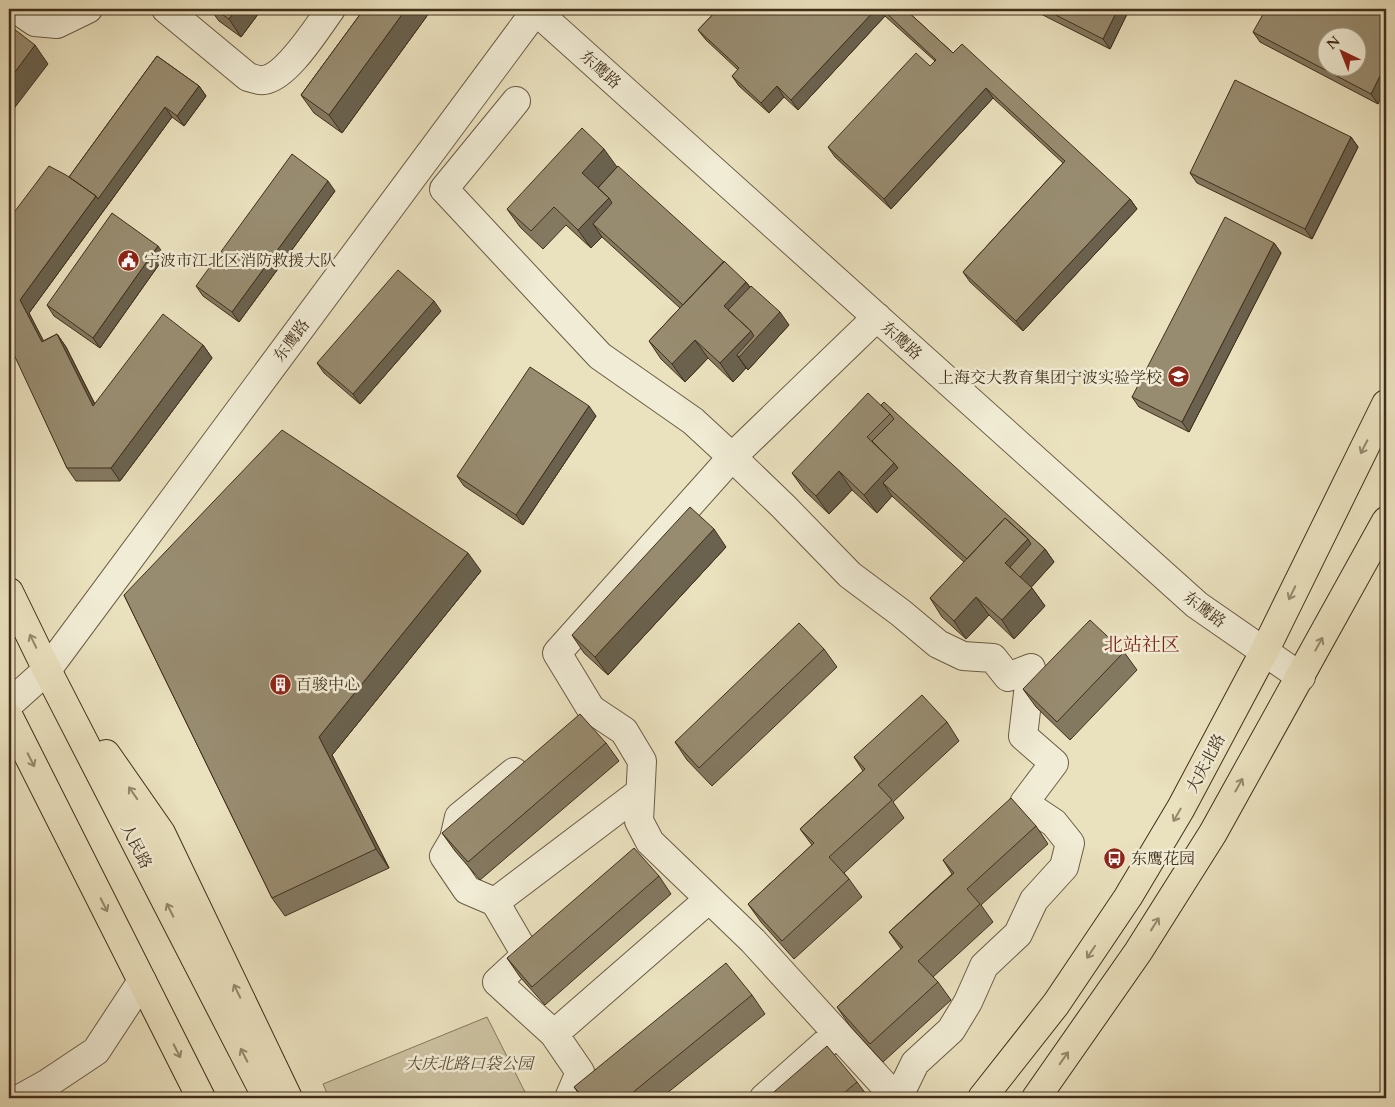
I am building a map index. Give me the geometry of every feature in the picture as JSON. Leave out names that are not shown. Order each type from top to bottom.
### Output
[{"type":"main road","name":"大庆北路","points":[[982,1098],[1056,1004],[1128,897],[1181,808],[1264,652],[1386,404]]},
{"type":"main road","points":[[1036,1098],[1138,952],[1212,833],[1386,521]]},
{"type":"main road","name":"人民路","points":[[9,592],[46,670],[267,1098]]},
{"type":"main road","points":[[46,670],[161,833],[288,1098]]},
{"type":"main road","points":[[9,717],[201,1098]]},
{"type":"street","points":[[16,9],[35,22],[57,24],[88,9]]},
{"type":"street","points":[[166,9],[248,77],[263,80],[280,73],[331,9]]},
{"type":"street","name":"东鹰路","points":[[9,704],[46,670],[537,10],[1196,605],[1300,677]]},
{"type":"street","points":[[516,101],[444,189],[600,356],[692,421],[732,457],[783,506],[850,575],[901,613],[938,644],[963,656],[994,658],[1008,677],[1031,668],[1023,736],[1054,763],[1024,803],[1054,823],[1070,843],[1064,867],[1034,900],[1018,934],[984,966],[968,1002],[951,1030],[915,1063],[897,1098],[753,941],[650,842],[639,821],[642,761],[624,731],[591,709],[557,653],[732,457],[877,317]]},
{"type":"street","points":[[569,727],[591,709]]},
{"type":"street","points":[[532,757],[459,817],[454,839],[444,856],[466,890],[495,902],[526,955],[497,982],[554,1034],[580,1072],[569,1098]]},
{"type":"street","points":[[495,902],[639,793]]},
{"type":"street","points":[[554,1034],[709,899]]},
{"type":"street","points":[[21,1098],[48,1083],[96,1051],[142,981]]},
{"type":"street","points":[[764,1098],[837,1034]]},
{"type":"green space","name":"大庆北路口袋公园","points":[[487,1017],[528,1098],[329,1098],[323,1084]]},
{"type":"building","points":[[214,9],[236,9],[229,19]]},
{"type":"building","points":[[364,9],[406,9],[329,115],[301,95]]},
{"type":"building","points":[[718,9],[876,9],[791,100],[777,86],[761,103],[732,76],[739,68],[698,30]]},
{"type":"building","points":[[882,9],[905,9],[953,53],[962,44],[1130,199],[1016,321],[963,272],[1065,161],[986,88],[884,199],[828,147],[916,53],[930,66],[936,60]]},
{"type":"building","points":[[1044,9],[1118,9],[1103,39]]},
{"type":"building","points":[[1266,9],[1386,9],[1386,64],[1371,94],[1341,78],[1368,78],[1368,28],[1318,28],[1318,66],[1253,32]]},
{"type":"building","points":[[9,25],[35,45],[9,80]]},
{"type":"building","points":[[157,56],[199,86],[177,116],[165,107],[98,199],[69,177]]},
{"type":"building","points":[[1235,80],[1351,137],[1305,229],[1190,173]]},
{"type":"building","points":[[582,128],[604,149],[582,173],[609,198],[578,230],[554,207],[531,231],[507,209]]},
{"type":"building","points":[[292,154],[328,181],[232,312],[196,286]]},
{"type":"building","points":[[49,166],[66,175],[96,196],[20,300],[42,342],[57,334],[93,406],[163,314],[203,345],[111,468],[67,468],[9,344],[9,219]]},
{"type":"building","points":[[618,166],[724,262],[683,305],[593,224],[612,203],[598,188]]},
{"type":"building","points":[[112,213],[158,246],[93,338],[47,305]]},
{"type":"building","points":[[1225,217],[1274,243],[1182,422],[1132,397]]},
{"type":"building","points":[[724,261],[746,282],[724,306],[751,331],[720,363],[695,340],[672,364],[649,341]]},
{"type":"building","points":[[398,270],[434,301],[353,394],[317,363]]},
{"type":"building","points":[[751,286],[780,312],[739,357],[737,355],[754,336],[728,310]]},
{"type":"building","points":[[530,367],[589,406],[516,515],[457,476]]},
{"type":"building","points":[[868,393],[890,414],[867,437],[894,463],[864,495],[839,471],[816,496],[792,473]]},
{"type":"building","points":[[884,402],[1045,549],[1020,577],[1010,567],[1031,544],[1005,518],[967,559],[883,483],[898,468],[872,441],[894,419],[881,405]]},
{"type":"building","name":"百骏中心","points":[[282,430],[468,553],[319,737],[376,849],[272,898],[124,595]]},
{"type":"building","points":[[690,507],[714,529],[595,657],[572,635]]},
{"type":"building","points":[[1005,518],[1028,539],[1005,563],[1032,588],[1002,620],[976,597],[954,621],[930,598]]},
{"type":"building","points":[[1090,620],[1124,652],[1057,722],[1023,689]]},
{"type":"building","points":[[799,623],[824,649],[699,768],[675,742]]},
{"type":"building","points":[[922,695],[947,722],[878,785],[892,800],[829,857],[849,879],[782,941],[748,904],[814,843],[800,829],[865,769],[854,757]]},
{"type":"building","points":[[580,714],[606,743],[468,862],[442,833]]},
{"type":"building","points":[[1011,798],[1036,826],[967,889],[980,904],[918,961],[938,982],[870,1044],[837,1007],[903,947],[889,932],[954,873],[943,860]]},
{"type":"building","points":[[634,848],[659,876],[532,987],[507,958]]},
{"type":"building","points":[[726,963],[752,995],[626,1098],[584,1098],[574,1087]]},
{"type":"building","points":[[827,1046],[857,1082],[838,1098],[767,1098]]},
{"type":"place","name":"宁波市江北区消防救援大队","points":[[128,260]]},
{"type":"place","name":"上海交大教育集团宁波实验学校","points":[[1178,377]]},
{"type":"place","name":"百骏中心","points":[[280,684]]},
{"type":"place","name":"东鹰花园","points":[[1115,858]]},
{"type":"district","name":"北站社区","points":[[1142,644]]}]
